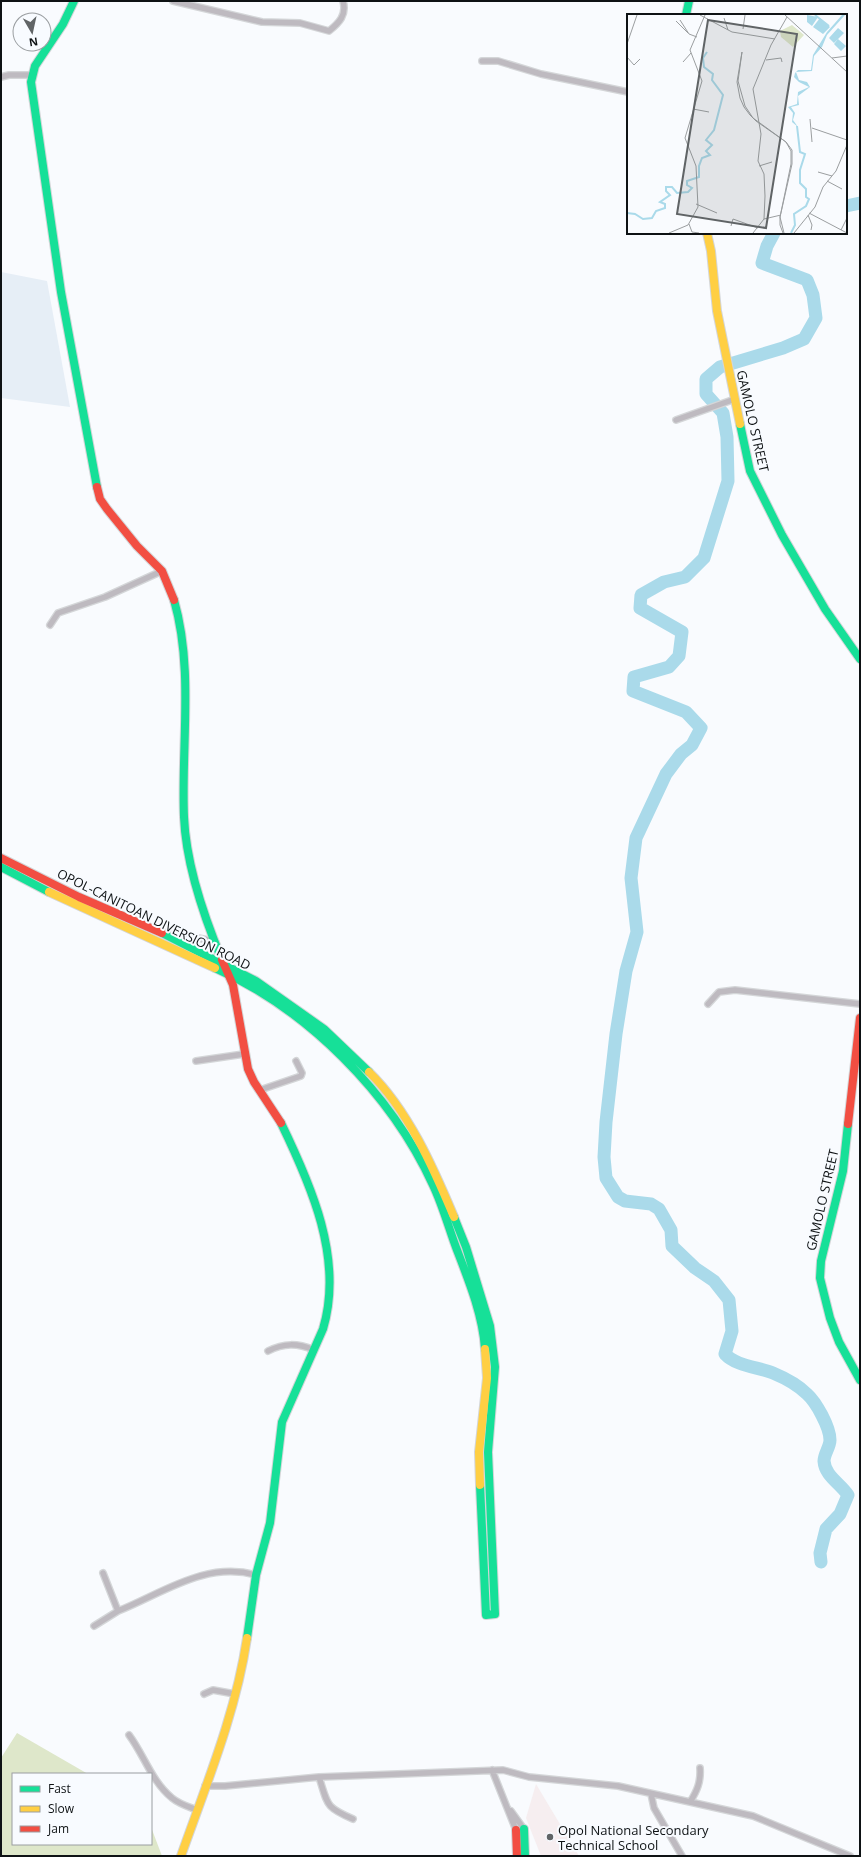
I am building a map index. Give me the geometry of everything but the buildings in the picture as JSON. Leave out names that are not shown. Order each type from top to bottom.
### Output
[{"type":"street","points":[[74,1],[64,24],[35,66],[32,75],[32,92],[42,154],[59,284],[95,481],[100,499],[107,510],[137,546],[162,571],[171,589],[179,617],[182,642],[185,833],[192,869],[213,941],[228,974]]},
{"type":"street","points":[[173,1],[262,22],[300,23],[329,31],[338,23],[344,13],[343,1]]},
{"type":"street","points":[[686,14],[690,1]]},
{"type":"street","points":[[482,61],[498,61],[540,74],[627,92]]},
{"type":"street","points":[[1,77],[9,75],[32,75]]},
{"type":"street","name":"GAMOLO STREET","points":[[707,234],[711,251],[717,311],[746,456],[756,485],[782,535],[825,609],[860,659]]},
{"type":"street","points":[[676,420],[735,399]]},
{"type":"street","points":[[50,625],[58,613],[105,598],[162,571]]},
{"type":"street","name":"OPOL-CANITOAN DIVERSION ROAD","points":[[1,858],[152,933],[228,974],[239,985],[254,985]]},
{"type":"street","name":"OPOL-CANITOAN DIVERSION ROAD","points":[[1,867],[75,904],[152,933],[164,935],[224,964],[292,1013],[348,1062],[365,1080],[394,1118],[420,1158],[433,1185],[447,1221],[477,1308],[487,1358],[487,1378],[479,1452],[490,1614]]},
{"type":"street","points":[[152,933],[174,933],[213,941]]},
{"type":"street","points":[[164,935],[174,933]]},
{"type":"street","points":[[181,1856],[221,1743],[235,1694],[246,1645],[256,1575],[270,1523],[282,1422],[314,1350],[327,1316],[330,1277],[327,1244],[313,1200],[290,1142],[279,1119],[248,1069],[244,1054],[239,985]]},
{"type":"street","points":[[708,1004],[719,992],[735,990],[860,1004]]},
{"type":"street","name":"GAMOLO STREET","points":[[860,1018],[844,1171],[821,1261],[820,1278],[830,1318],[839,1342],[860,1380]]},
{"type":"street","points":[[196,1061],[244,1054]]},
{"type":"street","points":[[260,1090],[301,1076],[302,1073],[296,1061]]},
{"type":"street","points":[[268,1351],[282,1345],[292,1344],[301,1345],[314,1350]]},
{"type":"street","points":[[94,1626],[118,1612],[171,1587],[216,1571],[245,1572],[256,1575]]},
{"type":"street","points":[[103,1574],[118,1612]]},
{"type":"street","points":[[204,1694],[213,1690],[235,1694]]},
{"type":"street","points":[[129,1735],[164,1790],[179,1803],[197,1810]]},
{"type":"street","points":[[690,1802],[698,1790],[701,1775],[700,1768]]},
{"type":"street","points":[[205,1786],[225,1786],[319,1778],[492,1770],[508,1771],[535,1778],[618,1786],[753,1816],[848,1855]]},
{"type":"street","points":[[492,1770],[505,1802],[520,1830],[525,1856]]},
{"type":"street","points":[[319,1778],[330,1808],[353,1819]]},
{"type":"street","points":[[651,1794],[654,1808],[682,1856]]},
{"type":"street","points":[[517,1856],[520,1830]]},
{"type":"shaded area","points":[[1,272],[47,281],[70,407],[1,398]]},
{"type":"shaded area","name":"Opol National Secondary Technical School","points":[[536,1784],[579,1856],[541,1856],[526,1818]]},
{"type":"green space","points":[[17,1733],[86,1773],[12,1773],[12,1845],[152,1845],[152,1830],[162,1856],[1,1856],[1,1758]]},
{"type":"waterway","points":[[847,206],[860,203]]},
{"type":"waterway","points":[[773,234],[767,246],[762,263],[807,280],[813,295],[816,318],[804,339],[783,348],[720,367],[706,379],[706,394],[723,413],[727,437],[728,481],[704,558],[685,577],[664,582],[641,595],[640,608],[682,632],[679,656],[669,667],[634,677],[633,691],[686,712],[701,728],[692,745],[681,754],[666,774],[636,838],[631,878],[637,932],[626,971],[616,1034],[606,1122],[604,1157],[606,1178],[618,1197],[625,1201],[651,1204],[659,1209],[671,1230],[672,1246],[695,1268],[714,1281],[729,1300],[732,1331],[725,1354],[735,1361],[773,1373],[795,1384],[811,1398],[822,1415],[828,1428],[830,1440],[824,1458],[825,1466],[830,1475],[848,1495],[840,1514],[826,1529],[820,1553],[821,1562]]},
{"type":"traffic: fast","points":[[74,1],[63,24],[35,66],[31,82],[61,292],[97,487]]},
{"type":"traffic: fast","points":[[686,14],[689,1]]},
{"type":"traffic: fast","points":[[740,424],[750,471],[782,535],[825,609],[860,659]]},
{"type":"traffic: fast","points":[[174,600],[184,653],[185,835],[197,890],[222,960]]},
{"type":"traffic: fast","points":[[1,867],[49,892]]},
{"type":"traffic: fast","points":[[162,933],[256,981],[324,1029],[369,1072]]},
{"type":"traffic: fast","points":[[215,968],[249,985],[282,1006],[313,1030],[343,1057],[370,1087],[394,1118],[415,1151],[440,1201],[475,1299],[484,1337],[485,1349]]},
{"type":"traffic: fast","points":[[247,1638],[256,1575],[270,1523],[282,1422],[323,1329],[328,1303],[330,1276],[327,1249],[313,1197],[281,1123]]},
{"type":"traffic: fast","points":[[848,1124],[843,1171],[821,1261],[820,1278],[830,1318],[839,1342],[860,1380]]},
{"type":"traffic: fast","points":[[454,1217],[466,1247],[490,1326],[495,1367],[488,1452],[495,1614],[486,1615],[480,1485]]},
{"type":"traffic: fast","points":[[524,1829],[525,1856]]},
{"type":"traffic: slow","points":[[707,234],[711,251],[717,311],[740,424]]},
{"type":"traffic: slow","points":[[49,892],[215,968]]},
{"type":"traffic: slow","points":[[369,1072],[383,1087],[407,1121],[428,1159],[454,1217]]},
{"type":"traffic: slow","points":[[480,1485],[479,1452],[487,1378],[485,1349]]},
{"type":"traffic: slow","points":[[181,1856],[228,1721],[236,1694],[247,1638]]},
{"type":"traffic: jam","points":[[97,487],[100,499],[107,509],[137,546],[162,571],[174,600]]},
{"type":"traffic: jam","points":[[1,858],[79,897],[162,933]]},
{"type":"traffic: jam","points":[[222,960],[233,985],[248,1069],[254,1082],[281,1123]]},
{"type":"traffic: jam","points":[[848,1124],[860,1018]]},
{"type":"traffic: jam","points":[[516,1830],[517,1856]]},
{"type":"place","name":"Opol National Secondary Technical School","points":[[550,1837]]}]
